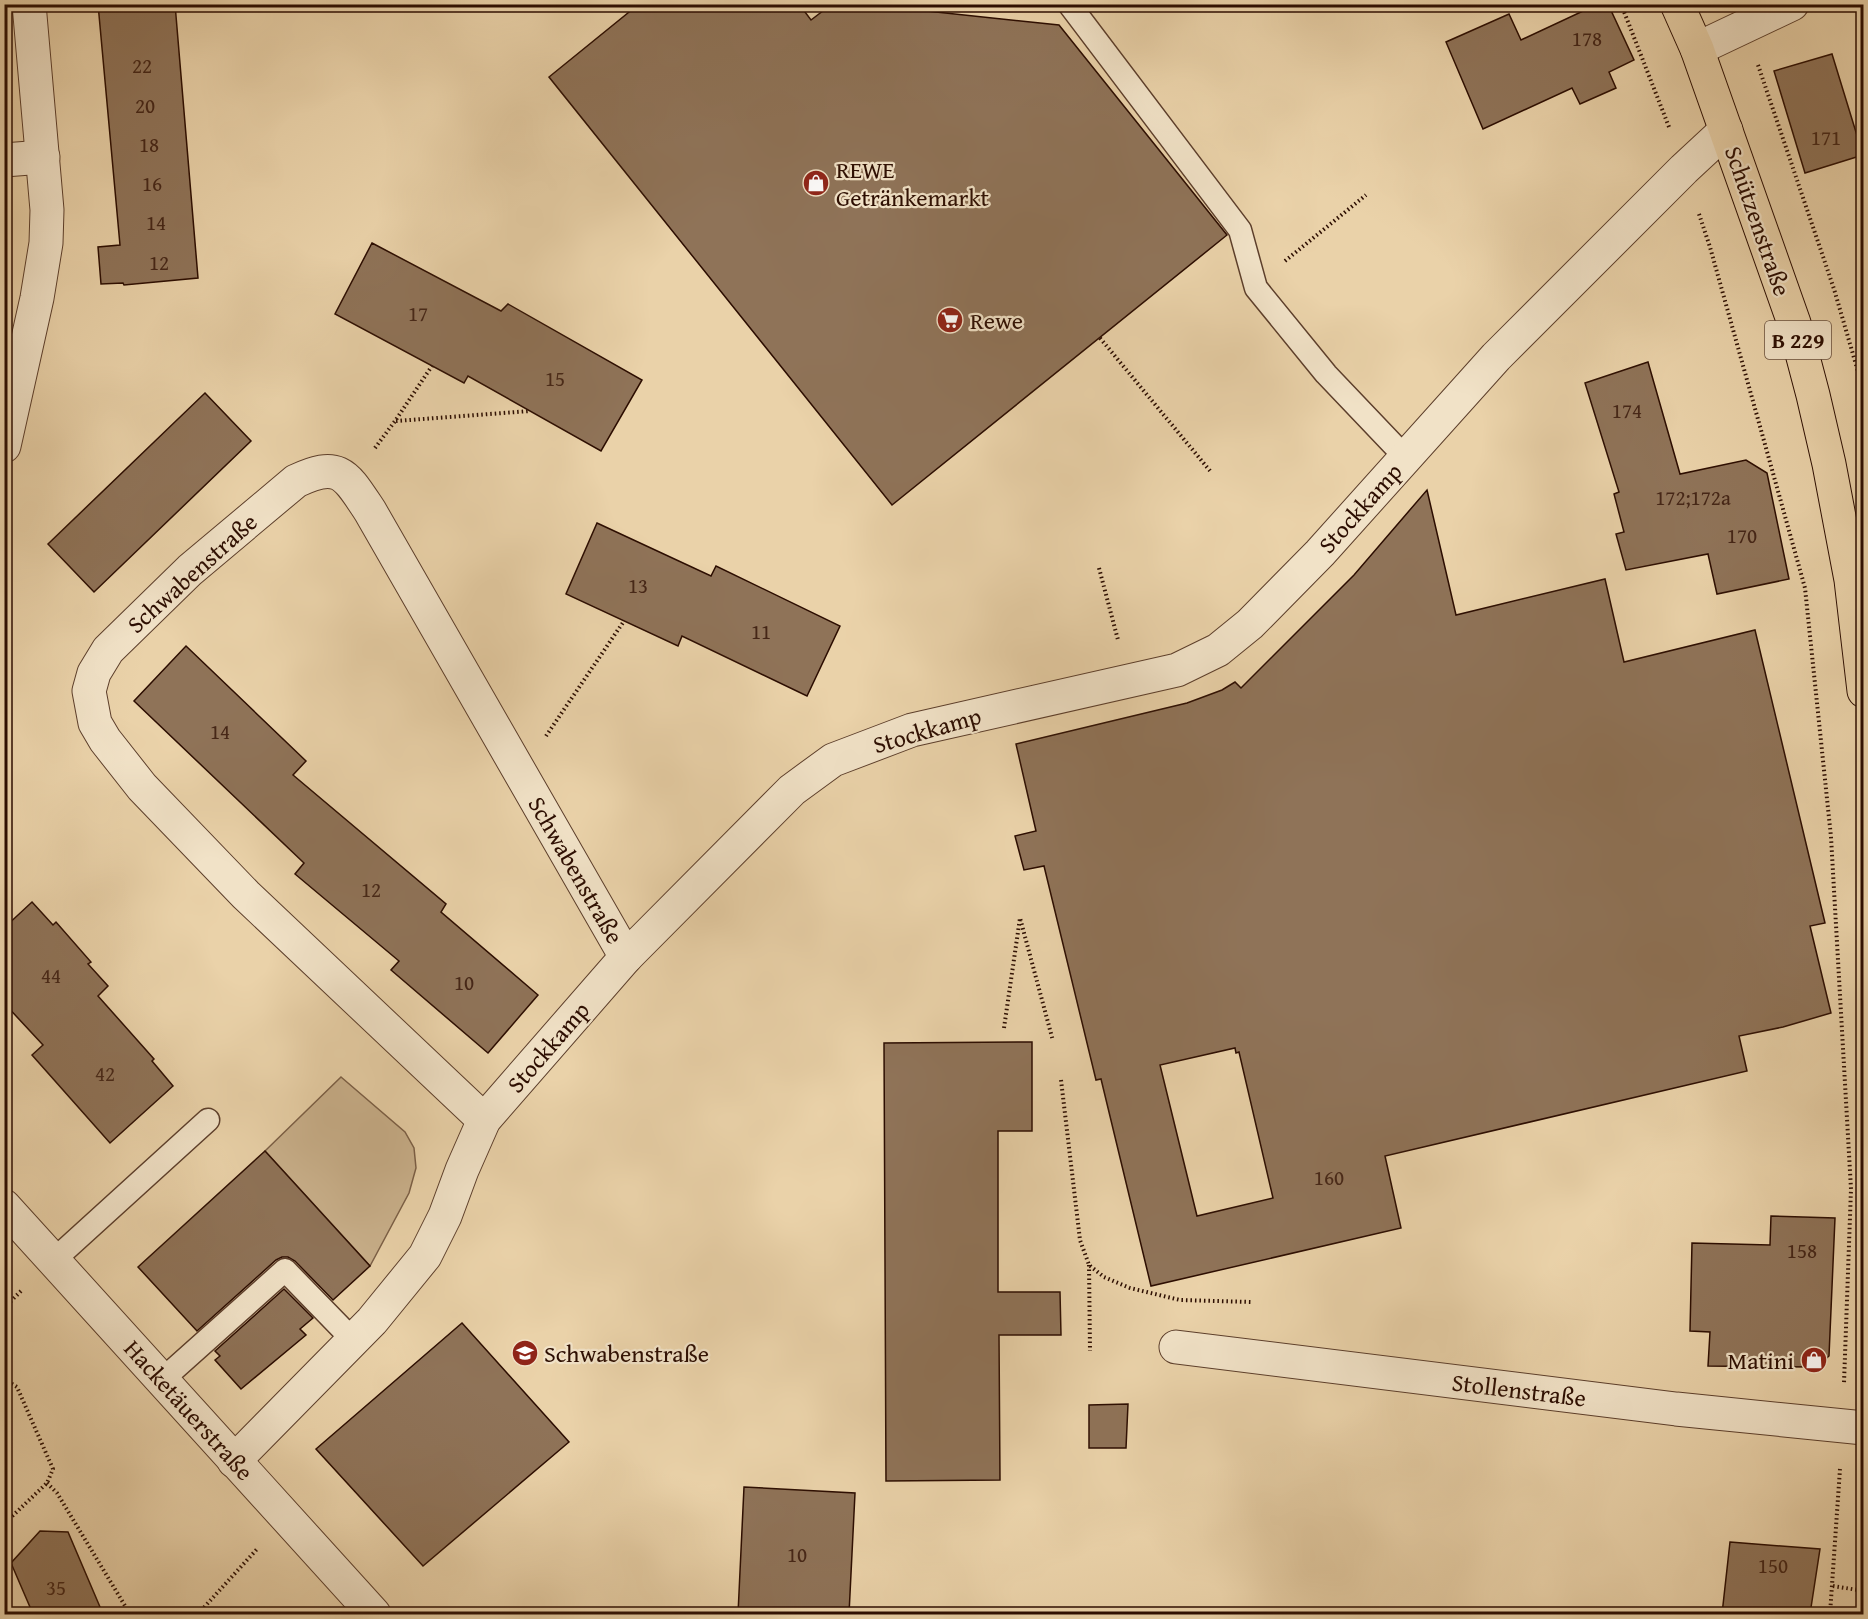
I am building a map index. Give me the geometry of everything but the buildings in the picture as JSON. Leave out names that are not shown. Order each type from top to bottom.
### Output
[{"type":"main road","name":"Schützenstraße","points":[[1677,4],[1697,49],[1794,323],[1829,464],[1851,580],[1863,691]]},
{"type":"street","points":[[4,446],[37,298],[46,243],[47,210],[29,4]]},
{"type":"street","points":[[1697,49],[1792,4]]},
{"type":"street","name":"Stockkamp","points":[[234,1461],[353,1340],[402,1286],[425,1256],[445,1216],[484,1120],[626,957],[792,790],[833,760],[912,730],[1177,670],[1218,650],[1250,624],[1320,553],[1496,357],[1726,130]]},
{"type":"street","points":[[4,160],[43,157]]},
{"type":"street","name":"Schwabenstraße","points":[[484,1120],[246,895],[142,787],[105,740],[95,723],[91,708],[89,691],[94,673],[108,650],[190,570],[296,481],[325,470],[342,475],[370,511],[626,957]]},
{"type":"street","name":"Hacketäuerstraße","points":[[4,1206],[374,1614]]},
{"type":"street","name":"Stollenstraße","points":[[1176,1347],[1656,1407],[1853,1427]]},
{"type":"lane","points":[[1069,4],[1240,230],[1256,288],[1326,374],[1406,458]]},
{"type":"lane","points":[[54,1260],[208,1120]]},
{"type":"lane","points":[[162,1380],[285,1270],[353,1340]]},
{"type":"path","points":[[1621,4],[1684,169],[1710,247],[1805,588],[1831,837],[1851,1189],[1853,1427],[1830,1614]]},
{"type":"path","points":[[1745,26],[1834,289],[1863,392]]},
{"type":"path","points":[[1294,253],[1366,195]]},
{"type":"path","points":[[1100,338],[1211,472]]},
{"type":"path","points":[[349,482],[395,421],[432,366]]},
{"type":"path","points":[[395,421],[530,411]]},
{"type":"path","points":[[1099,568],[1119,645]]},
{"type":"path","points":[[521,774],[624,621]]},
{"type":"path","points":[[1004,1028],[1020,918],[1053,1041]]},
{"type":"path","points":[[1061,1080],[1080,1240],[1089,1265],[1090,1351]]},
{"type":"path","points":[[1089,1265],[1104,1277],[1130,1288],[1180,1300],[1252,1302]]},
{"type":"path","points":[[4,1308],[16,1296]]},
{"type":"path","points":[[4,1379],[17,1387],[53,1469],[47,1483],[4,1524]]},
{"type":"path","points":[[47,1483],[57,1492],[130,1614]]},
{"type":"path","points":[[198,1614],[252,1555]]},
{"type":"path","points":[[1833,1587],[1863,1591]]},
{"type":"path","points":[[4,1608],[7,1614]]},
{"type":"shaded area","points":[[341,1077],[405,1132],[414,1148],[416,1168],[409,1193],[370,1266],[265,1151]]},
{"type":"place","name":"REWE Getränkemarkt","points":[[816,183]]},
{"type":"place","name":"Rewe","points":[[950,320]]},
{"type":"place","name":"Schwabenstraße","points":[[525,1353]]},
{"type":"place","name":"Matini","points":[[1814,1360]]}]
